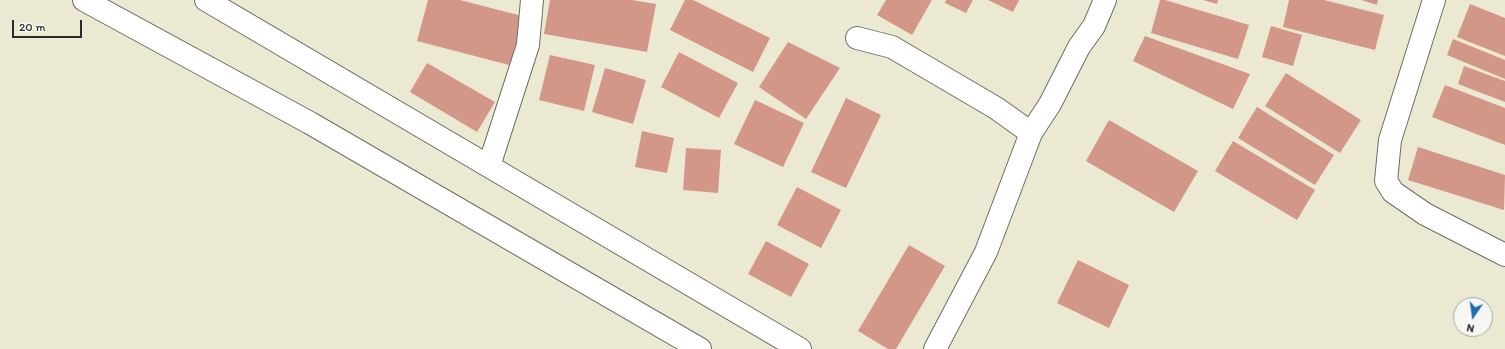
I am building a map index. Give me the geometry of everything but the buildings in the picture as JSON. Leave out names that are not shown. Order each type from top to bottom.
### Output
[{"type":"street","points":[[84,0],[310,123],[700,349]]},
{"type":"street","points":[[206,0],[800,349]]},
{"type":"street","points":[[489,166],[528,45],[532,0]]},
{"type":"street","points":[[935,349],[986,252],[1031,133],[1050,104],[1079,47],[1094,26],[1105,0]]},
{"type":"street","points":[[1434,0],[1390,140],[1386,181],[1393,192],[1425,214],[1505,255]]},
{"type":"street","points":[[857,38],[892,46],[996,108],[1031,133]]},
{"type":"street","points":[[660,326],[668,349]]}]
